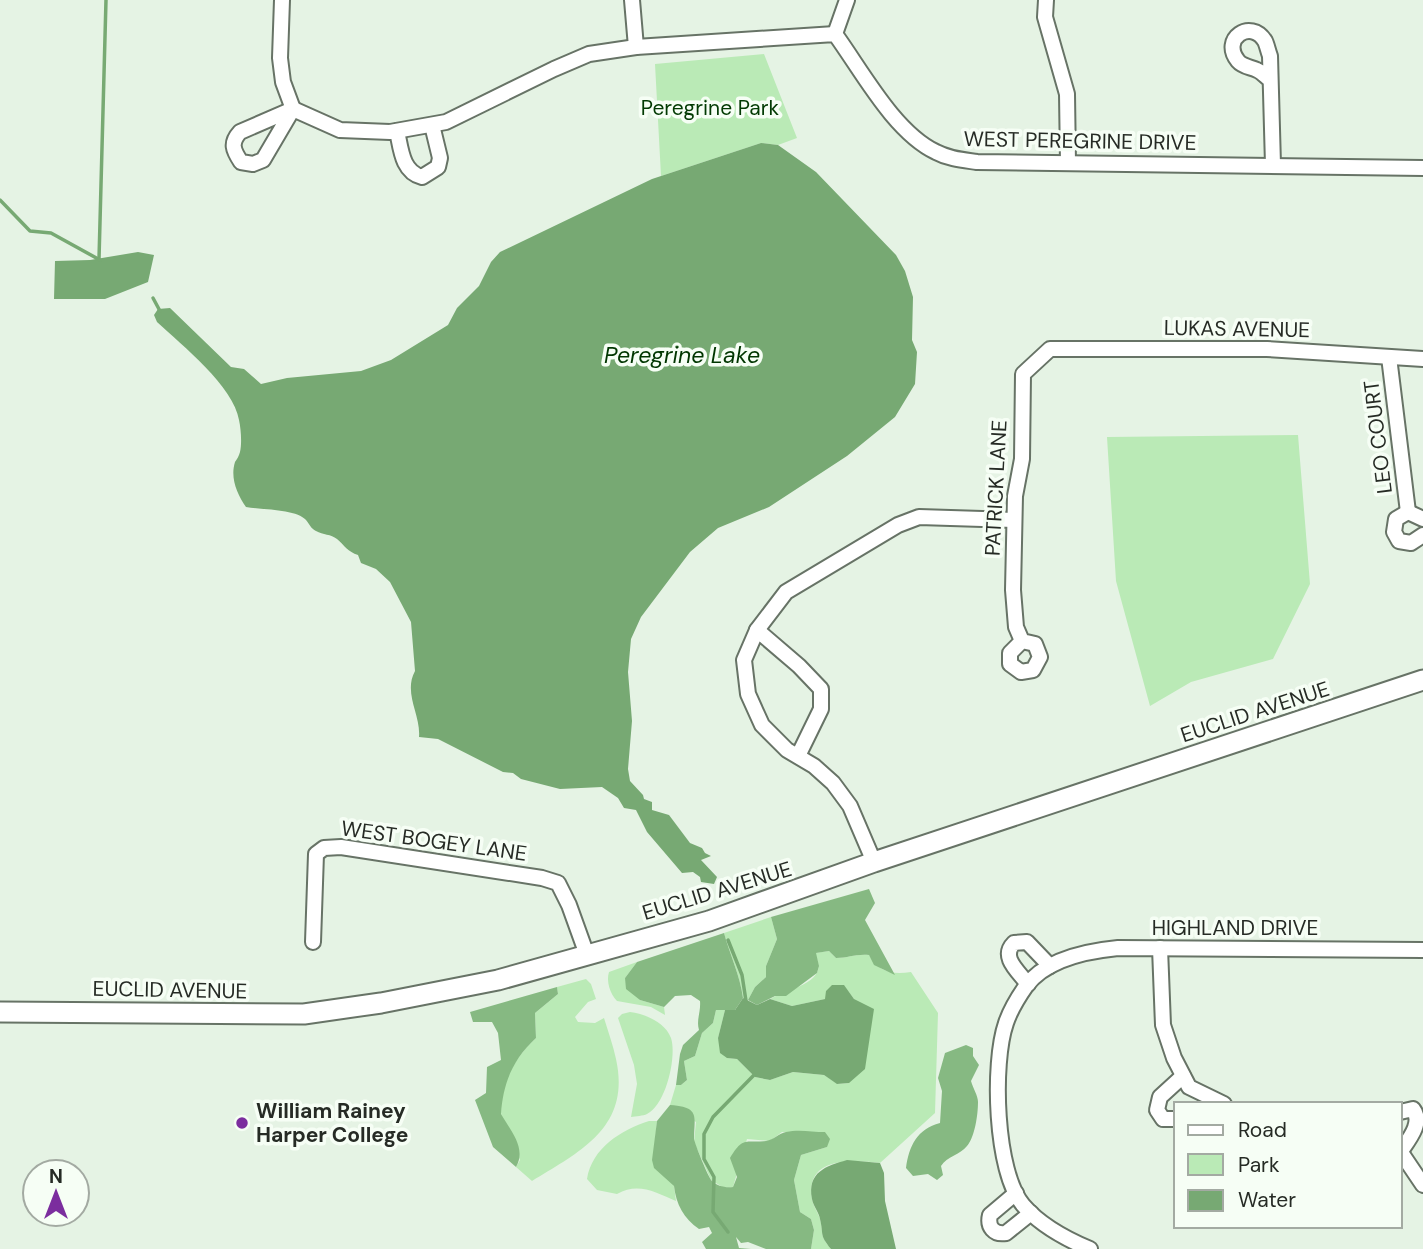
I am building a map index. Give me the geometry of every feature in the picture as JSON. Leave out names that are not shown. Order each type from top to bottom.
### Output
[{"type":"main road","name":"EUCLID AVENUE","points":[[0,1012],[304,1014],[381,1003],[498,980],[709,920],[874,862],[1423,680]]},
{"type":"street","points":[[282,0],[280,58],[283,82],[293,109],[340,130],[363,133],[397,131],[446,122],[589,54],[636,47],[835,34],[847,0]]},
{"type":"street","points":[[632,0],[636,47]]},
{"type":"street","points":[[1046,0],[1045,17],[1067,94],[1068,163]]},
{"type":"street","name":"WEST PEREGRINE DRIVE","points":[[835,34],[896,118],[913,136],[934,152],[954,159],[977,162],[1423,168]]},
{"type":"street","points":[[1270,80],[1273,165]]},
{"type":"street","points":[[397,131],[405,164],[414,175],[422,177],[438,167],[440,158],[432,125]]},
{"type":"street","name":"LUKAS AVENUE","points":[[1051,349],[1267,349],[1423,359]]},
{"type":"street","name":"PATRICK LANE","points":[[1021,641],[1015,615],[1014,520],[1015,496],[1022,459],[1023,374],[1051,349]]},
{"type":"street","name":"LEO COURT","points":[[1389,357],[1408,512]]},
{"type":"street","name":"LEO COURT","points":[[1408,512],[1423,519]]},
{"type":"street","name":"LEO COURT","points":[[1408,512],[1396,519],[1394,532],[1399,541],[1411,543],[1423,535]]},
{"type":"street","points":[[874,862],[850,806],[833,783],[814,766],[787,750],[762,725],[748,694],[744,660],[757,630],[786,592],[898,525],[919,517],[1014,520]]},
{"type":"street","points":[[757,630],[821,689],[821,709],[798,756]]},
{"type":"street","name":"WEST BOGEY LANE","points":[[313,942],[316,854],[324,848],[341,847],[542,878],[558,883],[587,955]]},
{"type":"street","points":[[1050,967],[1027,942],[1014,943],[1009,949],[1008,958],[1028,984],[1007,1022],[1000,1059],[999,1136],[1004,1161],[1022,1204],[1052,1230],[1090,1249]]},
{"type":"street","name":"HIGHLAND DRIVE","points":[[1028,984],[1050,967],[1086,951],[1118,948],[1423,950]]},
{"type":"street","points":[[1160,948],[1163,1025],[1174,1058],[1198,1099]]},
{"type":"street","points":[[1174,1119],[1163,1119],[1157,1110],[1160,1097],[1183,1076]]},
{"type":"street","points":[[1402,1111],[1412,1110],[1420,1120],[1417,1129],[1402,1148]]},
{"type":"street","points":[[1402,1154],[1423,1185]]},
{"type":"street","points":[[1016,1193],[990,1215],[989,1225],[992,1230],[1006,1233],[1031,1213]]},
{"type":"green space","name":"Peregrine Park","points":[[764,54],[797,138],[778,145],[761,143],[661,176],[655,64]]},
{"type":"green space","points":[[1298,435],[1310,584],[1273,659],[1191,682],[1150,706],[1116,581],[1107,437]]},
{"type":"green space","points":[[771,917],[777,939],[766,966],[766,977],[755,987],[748,1000],[743,998],[724,933]]},
{"type":"green space","points":[[829,951],[836,958],[869,955],[882,969],[898,973],[911,972],[938,1013],[935,1113],[880,1163],[857,1161],[833,1164],[816,1175],[812,1185],[813,1204],[820,1219],[823,1237],[831,1249],[811,1249],[814,1230],[811,1219],[800,1212],[794,1180],[801,1155],[827,1147],[825,1132],[782,1132],[770,1141],[747,1139],[733,1187],[724,1188],[711,1180],[694,1142],[696,1122],[670,1105],[676,1085],[687,1080],[684,1061],[695,1056],[702,1033],[713,1023],[716,1010],[725,1010],[718,1038],[728,1058],[737,1059],[755,1077],[770,1080],[793,1072],[824,1075],[838,1084],[849,1083],[854,999],[844,986],[825,999],[792,1006],[770,999],[810,980],[818,968],[815,953]]},
{"type":"green space","points":[[637,962],[625,978],[640,1000],[664,1007],[665,1015],[651,1007],[617,1001],[612,995],[608,983],[609,972]]},
{"type":"green space","points":[[586,979],[591,984],[596,999],[588,1002],[575,1017],[578,1022],[595,1023],[604,1018],[616,1059],[619,1083],[616,1103],[609,1120],[584,1147],[532,1181],[516,1167],[520,1160],[502,1118],[503,1092],[510,1071],[536,1038],[535,1013],[558,994],[557,987]]},
{"type":"green space","points":[[630,1012],[648,1017],[664,1027],[671,1038],[672,1046],[671,1068],[660,1101],[647,1114],[631,1117],[637,1084],[634,1065],[618,1018]]},
{"type":"green space","points":[[649,1121],[657,1121],[655,1142],[674,1186],[676,1201],[639,1189],[625,1190],[617,1194],[597,1190],[587,1179],[601,1149],[618,1135]]},
{"type":"shaded area","points":[[869,889],[875,903],[865,920],[895,975],[874,965],[869,955],[836,958],[829,951],[816,953],[819,966],[817,973],[786,996],[775,996],[757,1005],[748,1000],[755,987],[766,977],[766,966],[777,939],[771,917]]},
{"type":"shaded area","points":[[724,933],[743,998],[735,1010],[716,1010],[713,1023],[702,1033],[695,1056],[684,1061],[687,1080],[676,1085],[683,1045],[699,1030],[700,1001],[691,995],[675,996],[664,1007],[640,1000],[626,989],[625,978],[637,962]]},
{"type":"shaded area","points":[[557,987],[558,994],[535,1013],[536,1038],[515,1063],[504,1092],[501,1114],[513,1133],[520,1153],[516,1167],[493,1147],[475,1100],[486,1093],[487,1067],[501,1060],[498,1033],[492,1022],[473,1022],[470,1012]]},
{"type":"shaded area","points":[[966,1045],[973,1048],[973,1056],[979,1065],[971,1081],[978,1102],[977,1119],[970,1142],[941,1166],[943,1175],[937,1180],[928,1174],[913,1176],[906,1168],[912,1146],[925,1129],[940,1123],[942,1091],[938,1078],[945,1053]]},
{"type":"shaded area","points":[[670,1105],[687,1108],[694,1114],[694,1139],[705,1167],[712,1181],[724,1187],[733,1187],[737,1177],[730,1158],[742,1143],[769,1140],[791,1131],[825,1132],[830,1139],[827,1147],[801,1155],[794,1180],[800,1212],[811,1219],[814,1230],[811,1249],[766,1249],[748,1242],[741,1243],[736,1237],[739,1248],[751,1249],[706,1249],[702,1242],[712,1233],[709,1227],[699,1229],[689,1221],[679,1205],[674,1186],[654,1168],[652,1160],[657,1121]]},
{"type":"water","name":"Peregrine Lake","points":[[761,143],[778,145],[816,172],[896,255],[905,271],[913,297],[912,340],[917,352],[915,384],[895,417],[847,456],[769,507],[718,528],[690,552],[641,617],[631,639],[628,672],[632,721],[628,769],[630,781],[644,799],[652,802],[652,810],[669,815],[690,843],[711,856],[701,860],[717,877],[714,884],[701,882],[700,877],[693,872],[682,873],[647,832],[636,810],[624,808],[618,798],[602,787],[560,789],[521,779],[438,739],[419,737],[411,688],[415,671],[411,622],[390,582],[376,569],[361,563],[358,555],[337,539],[314,530],[300,516],[246,507],[234,480],[235,462],[241,441],[235,407],[217,381],[193,354],[157,322],[154,315],[158,309],[170,308],[231,367],[244,369],[261,384],[287,378],[361,371],[391,360],[448,325],[457,308],[479,286],[491,262],[500,252],[652,179]]},
{"type":"water","points":[[138,252],[154,255],[148,282],[105,299],[54,299],[55,261],[90,260]]},
{"type":"water","points":[[832,985],[844,985],[854,999],[874,1009],[865,1069],[849,1083],[837,1084],[824,1075],[793,1072],[770,1080],[755,1077],[737,1059],[727,1058],[720,1053],[718,1038],[725,1010],[735,1010],[743,998],[757,1005],[770,999],[792,1006],[825,999],[826,991]]},
{"type":"water","points":[[847,1160],[880,1163],[884,1173],[885,1201],[896,1249],[831,1249],[822,1235],[819,1216],[812,1199],[812,1182],[825,1168]]},
{"type":"waterway","points":[[99,259],[106,0]]},
{"type":"waterway","points":[[0,200],[30,231],[51,233],[100,260]]},
{"type":"waterway","points":[[153,298],[160,311]]},
{"type":"waterway","points":[[728,940],[742,975],[746,1001]]},
{"type":"waterway","points":[[728,1232],[713,1212],[714,1177],[704,1159],[704,1134],[713,1117],[754,1075]]},
{"type":"place","name":"William Rainey Harper College","points":[[242,1123]]}]
